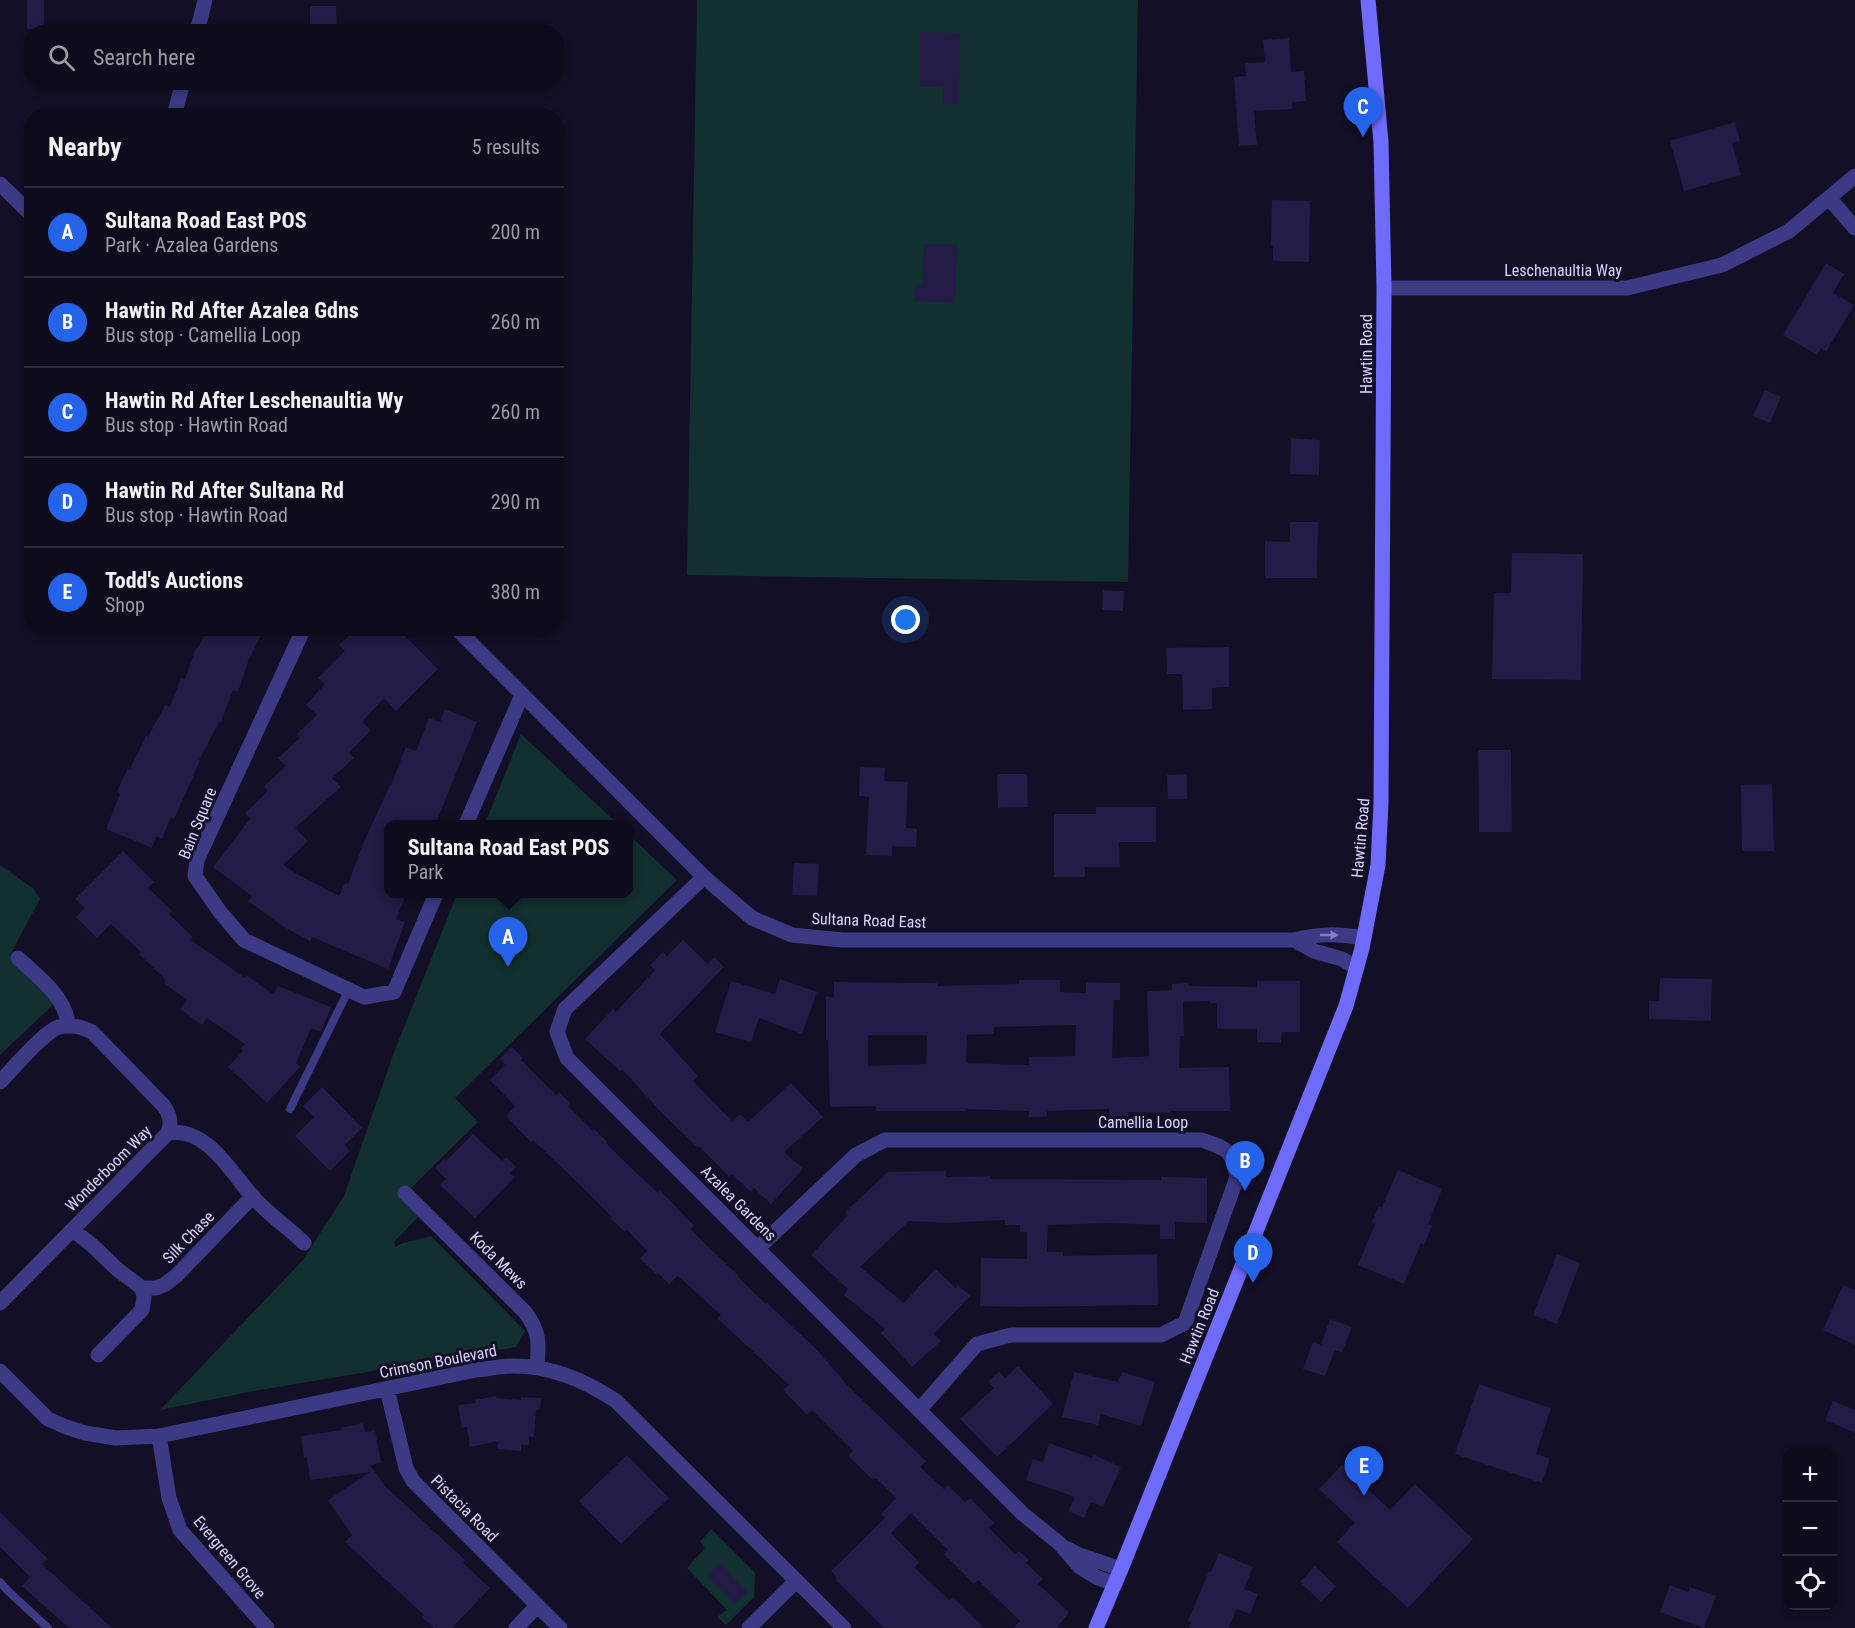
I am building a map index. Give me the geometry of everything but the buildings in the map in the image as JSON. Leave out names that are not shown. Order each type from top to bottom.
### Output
[{"type":"main road","name":"Hawtin Road","points":[[1096,1628],[1346,1006],[1364,938],[1378,865],[1382,803],[1384,288],[1382,142],[1368,0]]},
{"type":"street","points":[[199,24],[205,0]]},
{"type":"street","points":[[176,108],[181,90]]},
{"type":"street","name":"Leschenaultia Way","points":[[1384,288],[1627,288],[1722,265],[1789,231],[1855,176]]},
{"type":"street","points":[[0,184],[24,207]]},
{"type":"street","points":[[1829,198],[1855,228]]},
{"type":"street","name":"Bain Square","points":[[300,636],[197,860],[195,876],[220,912],[244,940],[364,997],[394,992],[434,898]]},
{"type":"street","name":"Sultana Road East","points":[[464,636],[704,877],[752,918],[792,935],[832,939],[1294,940],[1315,935],[1338,934],[1364,938]]},
{"type":"street","points":[[468,820],[522,695]]},
{"type":"street","name":"Azalea Gardens","points":[[704,877],[565,1010],[557,1032],[567,1058],[1023,1514],[1060,1544],[1077,1554],[1121,1569]]},
{"type":"street","name":"Sultana Road East","points":[[1294,940],[1314,951],[1342,959],[1356,968]]},
{"type":"street","points":[[0,1082],[48,1033],[59,1027],[68,1026],[66,1012],[55,994],[18,958]]},
{"type":"street","name":"Wonderboom Way","points":[[0,1303],[168,1133],[171,1127],[171,1119],[163,1105],[92,1032],[68,1026]]},
{"type":"street","points":[[168,1133],[183,1132],[200,1138],[236,1173],[253,1196],[304,1243]]},
{"type":"street","name":"Camellia Loop","points":[[758,1248],[856,1155],[885,1140],[1202,1140],[1227,1149],[1235,1162],[1238,1177],[1185,1323],[1161,1335],[1011,1335],[977,1344],[920,1409]]},
{"type":"street","name":"Koda Mews","points":[[405,1193],[525,1312],[535,1326],[538,1335],[537,1367]]},
{"type":"street","name":"Silk Chase","points":[[142,1288],[156,1288],[176,1276],[253,1196]]},
{"type":"street","points":[[73,1230],[142,1288],[144,1296],[142,1310],[98,1354]]},
{"type":"street","name":"Crimson Boulevard","points":[[0,1371],[48,1419],[84,1433],[116,1438],[159,1436],[476,1370],[512,1366],[537,1367],[583,1382],[616,1401],[844,1628]]},
{"type":"street","name":"Pistacia Road","points":[[387,1389],[406,1468],[413,1481],[560,1628]]},
{"type":"street","name":"Evergreen Grove","points":[[159,1436],[169,1498],[180,1530],[267,1628]]},
{"type":"street","name":"Azalea Gardens","points":[[1060,1544],[1080,1567],[1113,1584]]},
{"type":"street","points":[[749,1628],[796,1581]]},
{"type":"street","points":[[516,1628],[537,1606]]},
{"type":"lane","points":[[290,1109],[349,989]]},
{"type":"lane","points":[[0,1582],[4,1593],[48,1628]]},
{"type":"green space","points":[[697,0],[1138,0],[1128,582],[687,575]]},
{"type":"green space","points":[[521,734],[614,820],[487,820]]},
{"type":"green space","points":[[633,839],[677,880],[455,1098],[478,1122],[406,1193],[424,1211],[394,1242],[395,1247],[431,1236],[525,1331],[516,1347],[254,1391],[160,1410],[303,1260],[344,1196],[393,1055],[455,898],[633,898]]},
{"type":"green space","points":[[0,865],[34,889],[40,899],[10,955],[18,958],[59,999],[0,1055]]},
{"type":"green space","points":[[711,1529],[755,1573],[754,1597],[726,1625],[717,1617],[727,1610],[687,1568],[705,1548],[700,1542]]},
{"type":"place","name":"Hawtin Rd After Leschenaultia Wy","points":[[1363,137]]},
{"type":"place","name":"Sultana Road East POS","points":[[508,967]]},
{"type":"place","name":"Hawtin Rd After Azalea Gdns","points":[[1245,1191]]},
{"type":"place","name":"Hawtin Rd After Sultana Rd","points":[[1253,1283]]},
{"type":"place","name":"Todd's Auctions","points":[[1364,1496]]}]
